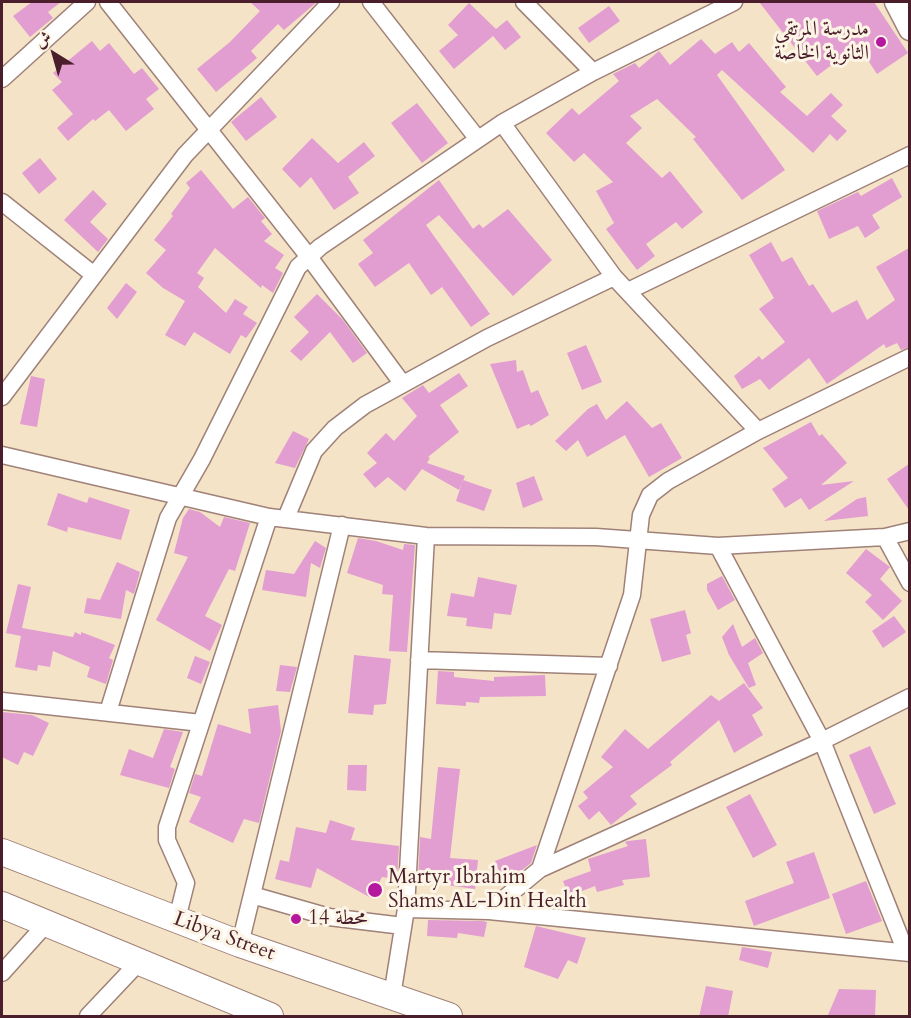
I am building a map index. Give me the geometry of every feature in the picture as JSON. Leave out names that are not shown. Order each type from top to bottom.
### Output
[{"type":"main road","name":"Libya Street","points":[[2,852],[240,944],[449,1017]]},
{"type":"main road","points":[[2,905],[270,1017]]},
{"type":"street","points":[[2,80],[87,2]]},
{"type":"street","points":[[108,2],[309,257],[402,382]]},
{"type":"street","points":[[3,393],[208,128],[331,2]]},
{"type":"street","points":[[108,712],[168,518],[228,409],[292,276],[309,257],[477,138],[593,72],[734,2]]},
{"type":"street","points":[[896,2],[909,29]]},
{"type":"street","points":[[533,4],[593,72]]},
{"type":"street","points":[[381,5],[477,138]]},
{"type":"street","points":[[502,123],[614,277],[758,431]]},
{"type":"street","points":[[628,291],[909,155]]},
{"type":"street","points":[[2,202],[94,275]]},
{"type":"street","points":[[177,919],[186,883],[167,840],[167,828],[201,723],[278,518],[314,451],[324,438],[365,405],[402,382],[614,277]]},
{"type":"street","points":[[540,869],[633,588],[641,516],[650,495],[668,481],[758,431],[909,357]]},
{"type":"street","points":[[2,455],[278,518],[426,536],[639,540],[718,546],[885,537],[909,531]]},
{"type":"street","points":[[240,944],[342,525]]},
{"type":"street","points":[[393,996],[406,909],[426,536]]},
{"type":"street","points":[[885,537],[909,583]]},
{"type":"street","points":[[406,909],[489,911],[908,952],[904,931],[822,741],[718,546]]},
{"type":"street","points":[[419,660],[609,666]]},
{"type":"street","points":[[489,911],[540,869],[822,741],[909,697]]},
{"type":"street","points":[[2,701],[201,723]]},
{"type":"street","points":[[252,895],[329,917],[404,926]]},
{"type":"street","points":[[2,973],[47,923]]},
{"type":"street","points":[[88,1017],[140,961]]},
{"type":"building","points":[[32,2],[61,2],[48,12],[53,18],[30,37],[13,16]]},
{"type":"building","points":[[250,2],[317,2],[284,30],[278,24],[251,51],[257,58],[216,92],[197,69],[230,42],[260,11]]},
{"type":"building","points":[[759,2],[874,2],[908,53],[877,74],[858,45],[817,76]]},
{"type":"building","points":[[469,3],[496,29],[507,20],[521,37],[505,50],[493,36],[454,69],[439,51],[458,35],[448,25]]},
{"type":"building","points":[[609,6],[620,21],[589,43],[578,28]]},
{"type":"building","points":[[701,39],[715,54],[732,42],[739,52],[749,43],[786,87],[780,92],[807,116],[831,93],[843,105],[831,116],[847,131],[837,141],[830,134],[813,153],[722,70],[717,75],[785,170],[742,200],[693,139],[696,137],[657,99],[630,116],[642,128],[626,143],[662,178],[670,171],[703,212],[682,229],[676,222],[646,244],[655,256],[637,270],[606,229],[614,223],[596,191],[613,182],[584,153],[574,162],[546,133],[572,108],[579,115],[619,81],[613,74],[635,63],[639,68],[659,51],[670,65]]},
{"type":"building","points":[[92,41],[100,51],[109,43],[134,74],[142,68],[159,89],[146,99],[154,109],[126,131],[109,110],[95,121],[93,119],[68,141],[57,128],[73,114],[52,90],[62,82],[53,73]]},
{"type":"building","points":[[261,97],[277,117],[246,141],[231,122]]},
{"type":"building","points":[[417,103],[448,143],[422,163],[391,123]]},
{"type":"building","points":[[312,138],[338,163],[364,142],[375,156],[348,177],[359,193],[334,210],[311,177],[300,188],[282,169]]},
{"type":"building","points":[[40,158],[57,179],[39,194],[22,173]]},
{"type":"building","points":[[201,170],[233,209],[248,197],[265,218],[261,221],[272,234],[264,241],[284,255],[275,268],[283,273],[273,293],[262,285],[261,288],[215,248],[197,273],[204,278],[198,287],[226,313],[235,299],[248,307],[243,314],[257,323],[246,338],[241,335],[230,354],[194,332],[185,346],[165,335],[185,301],[163,288],[146,273],[166,250],[154,240],[173,216],[171,214],[190,188],[186,183]]},
{"type":"building","points":[[892,178],[902,197],[872,215],[880,228],[865,238],[858,226],[829,239],[817,211],[858,192],[861,196]]},
{"type":"building","points":[[439,180],[473,229],[479,224],[483,228],[508,209],[552,260],[513,296],[439,215],[426,225],[490,314],[471,327],[442,287],[431,295],[409,263],[375,287],[358,264],[373,253],[363,240]]},
{"type":"building","points":[[93,190],[107,204],[90,222],[108,239],[98,252],[64,220]]},
{"type":"building","points":[[771,242],[782,262],[792,257],[809,286],[813,284],[832,313],[857,300],[867,320],[895,300],[876,267],[909,248],[909,347],[901,350],[897,343],[886,348],[884,344],[827,384],[809,358],[769,390],[760,379],[742,389],[734,376],[759,356],[762,360],[785,342],[759,309],[774,298],[749,255]]},
{"type":"building","points":[[126,283],[137,292],[117,319],[107,308]]},
{"type":"building","points":[[317,294],[343,320],[367,353],[353,363],[330,332],[301,361],[290,351],[309,332],[294,317]]},
{"type":"building","points":[[586,345],[602,382],[582,390],[567,353]]},
{"type":"building","points":[[516,360],[517,372],[523,370],[531,393],[538,390],[549,415],[531,426],[529,424],[517,429],[490,364]]},
{"type":"building","points":[[459,373],[468,386],[440,405],[459,432],[428,457],[430,458],[427,463],[465,476],[459,490],[422,469],[405,491],[388,477],[375,488],[363,474],[377,463],[367,453],[386,433],[394,441],[417,416],[402,398],[423,385],[429,393]]},
{"type":"building","points":[[31,376],[45,379],[37,427],[20,424]]},
{"type":"building","points":[[627,401],[652,428],[661,423],[682,458],[649,477],[625,435],[587,457],[578,440],[566,451],[555,441],[588,409],[597,404],[606,420]]},
{"type":"building","points":[[811,422],[819,436],[822,434],[847,463],[821,485],[854,481],[809,510],[801,498],[785,508],[772,489],[788,478],[763,448]]},
{"type":"building","points":[[293,431],[309,439],[295,468],[275,463]]},
{"type":"building","points":[[909,464],[909,510],[887,479]]},
{"type":"building","points":[[534,476],[543,500],[523,508],[516,483]]},
{"type":"building","points":[[463,480],[492,490],[484,511],[456,501]]},
{"type":"building","points":[[58,493],[87,503],[89,497],[130,510],[121,540],[68,527],[67,532],[47,525]]},
{"type":"building","points":[[866,497],[868,516],[824,521],[857,499]]},
{"type":"building","points":[[189,509],[200,512],[220,527],[224,517],[250,523],[235,571],[229,569],[205,616],[222,625],[210,651],[156,620],[188,557],[174,553],[183,518]]},
{"type":"building","points":[[358,538],[403,550],[404,544],[415,545],[407,652],[389,651],[393,595],[382,594],[383,585],[347,573]]},
{"type":"building","points":[[315,541],[326,548],[320,568],[311,563],[306,597],[262,590],[266,570],[294,574]]},
{"type":"building","points":[[866,549],[890,567],[880,579],[902,601],[883,620],[865,602],[872,595],[846,573]]},
{"type":"building","points":[[117,562],[140,572],[134,594],[126,590],[121,619],[84,613],[87,598],[100,600]]},
{"type":"building","points":[[722,576],[735,600],[718,610],[707,590],[707,584]]},
{"type":"building","points":[[478,577],[517,585],[511,615],[494,613],[492,629],[466,626],[467,618],[447,616],[451,593],[474,597]]},
{"type":"building","points":[[18,584],[31,587],[22,628],[73,637],[75,632],[81,635],[81,632],[115,645],[109,658],[113,660],[106,684],[87,677],[90,667],[53,651],[50,667],[38,665],[37,671],[15,667],[21,636],[6,633]]},
{"type":"building","points":[[685,610],[691,633],[686,635],[691,654],[662,662],[650,619]]},
{"type":"building","points":[[894,616],[906,632],[883,648],[872,631]]},
{"type":"building","points":[[733,624],[742,647],[755,638],[763,653],[748,663],[756,685],[749,688],[729,655],[722,637]]},
{"type":"building","points":[[354,655],[391,659],[386,704],[374,705],[373,715],[348,713]]},
{"type":"building","points":[[195,656],[210,662],[201,684],[187,678]]},
{"type":"building","points":[[280,665],[297,667],[290,692],[276,691]]},
{"type":"building","points":[[438,671],[454,672],[454,677],[494,681],[494,677],[545,675],[546,696],[480,697],[479,703],[466,702],[466,706],[436,704]]},
{"type":"building","points":[[744,683],[763,708],[752,715],[763,735],[734,753],[719,720],[670,762],[672,765],[630,796],[637,804],[611,825],[599,811],[589,820],[578,806],[588,798],[583,792],[613,767],[601,757],[625,729],[648,749],[711,695],[719,701]]},
{"type":"building","points":[[278,705],[281,731],[259,823],[244,819],[233,843],[189,822],[201,797],[189,793],[195,774],[202,776],[218,724],[251,734],[248,709]]},
{"type":"building","points":[[2,712],[32,715],[49,723],[33,756],[24,752],[18,765],[2,757]]},
{"type":"building","points":[[164,729],[183,732],[170,767],[175,769],[169,788],[120,775],[129,749],[153,758]]},
{"type":"building","points":[[870,746],[896,804],[874,814],[849,755]]},
{"type":"building","points":[[348,765],[367,765],[366,791],[347,790]]},
{"type":"building","points":[[438,767],[460,769],[450,858],[478,860],[475,889],[418,881],[420,837],[431,839]]},
{"type":"building","points":[[750,794],[777,845],[753,858],[726,807]]},
{"type":"building","points":[[330,820],[355,828],[351,840],[399,846],[397,879],[382,877],[371,898],[317,868],[311,888],[275,879],[280,860],[289,862],[296,827],[326,833]]},
{"type":"building","points":[[646,839],[650,877],[622,880],[624,885],[597,892],[595,886],[569,896],[563,881],[591,871],[588,859],[628,846],[625,842]]},
{"type":"building","points":[[537,845],[531,863],[521,871],[502,878],[495,861]]},
{"type":"building","points":[[814,852],[830,898],[754,926],[745,901],[794,883],[786,862]]},
{"type":"building","points":[[866,881],[882,921],[846,934],[832,894]]},
{"type":"building","points":[[428,920],[487,922],[484,937],[458,933],[457,938],[427,936]]},
{"type":"building","points":[[536,926],[586,938],[577,964],[568,960],[558,979],[524,967]]},
{"type":"building","points":[[742,947],[772,952],[768,968],[739,960]]},
{"type":"building","points":[[706,986],[733,991],[728,1017],[699,1017]]},
{"type":"building","points":[[839,989],[876,990],[875,1017],[828,1015]]},
{"type":"place","name":"مدرسة المرتقي الثانوية الخاصة","points":[[881,42]]},
{"type":"place","name":"Martyr Ibrahim Shams AL-Din Health","points":[[375,890]]},
{"type":"place","name":"محطة 14","points":[[296,919]]}]
